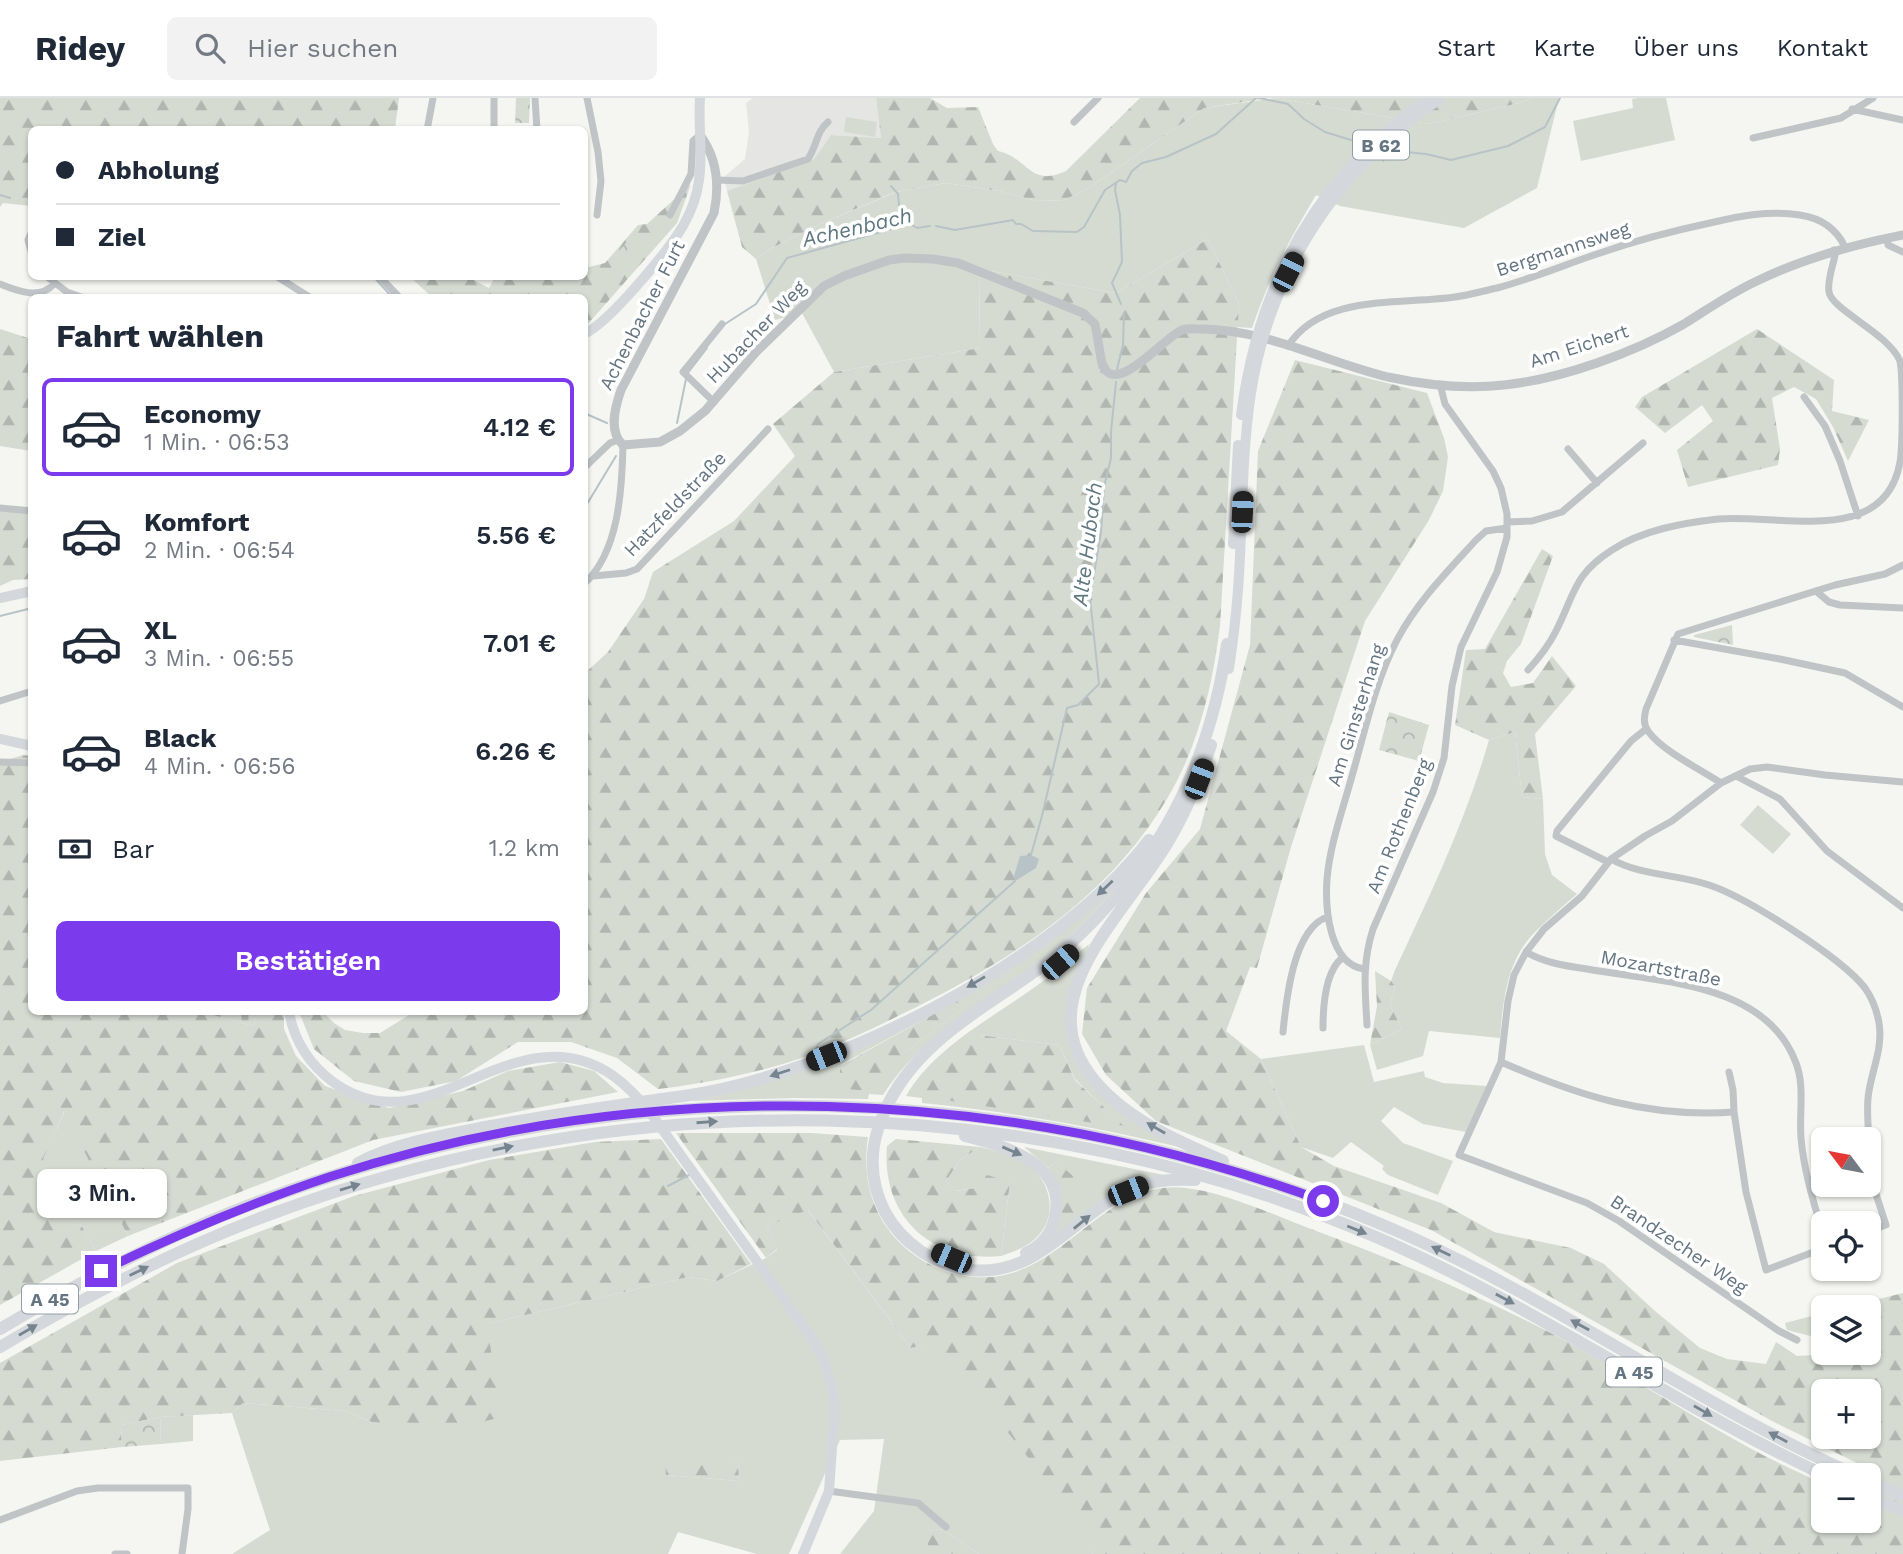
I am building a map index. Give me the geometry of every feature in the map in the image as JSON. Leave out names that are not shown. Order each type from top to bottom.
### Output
[{"type":"highway","name":"B 62","points":[[1227,645],[1237,458],[1253,349],[1265,308],[1281,269],[1301,232],[1325,197],[1359,156],[1427,98]]},
{"type":"highway","name":"B 62","points":[[1229,669],[1238,589],[1248,391],[1280,291],[1297,254],[1344,185],[1402,126],[1441,98]]},
{"type":"highway","points":[[1224,1183],[1174,1179],[1143,1185],[1107,1202],[1039,1254],[1010,1266],[980,1270],[946,1264],[922,1252],[903,1236],[883,1207],[873,1169],[875,1137],[882,1114],[902,1078],[945,1035],[1055,957],[1100,915],[1132,877],[1187,788],[1217,700],[1227,645]]},
{"type":"highway","points":[[1229,669],[1215,733],[1193,794],[1170,840],[1099,938],[1079,976],[1073,999],[1072,1023],[1080,1057],[1101,1088],[1133,1115],[1164,1133],[1261,1179]]},
{"type":"highway","points":[[332,1177],[371,1156],[447,1134],[753,1082],[800,1066],[900,1024],[1006,964],[1053,932],[1094,899],[1125,869],[1156,831],[1183,788],[1200,752]]},
{"type":"highway","points":[[923,1125],[1004,1147],[1041,1168],[1053,1186],[1056,1205],[1053,1223],[1042,1242],[1016,1257],[985,1263],[951,1258],[921,1242],[898,1218],[884,1189],[880,1160],[887,1122],[899,1095],[933,1055],[960,1032],[1060,962],[1105,920],[1140,881]]},
{"type":"highway","name":"A 45","points":[[0,1329],[101,1271],[157,1244],[261,1201],[332,1177],[439,1147],[597,1118],[728,1107],[912,1110],[983,1118],[1147,1147],[1261,1179],[1344,1209],[1463,1262],[1830,1463]]},
{"type":"highway","name":"A 45","points":[[0,1347],[108,1286],[193,1246],[269,1215],[391,1175],[495,1150],[614,1130],[729,1121],[844,1120],[923,1125],[1091,1150],[1224,1183],[1336,1221],[1444,1268],[1557,1327],[1746,1436],[1811,1468]]},
{"type":"highway","points":[[1881,1486],[1903,1496]]},
{"type":"highway","points":[[1881,1501],[1903,1511]]},
{"type":"main road","points":[[588,332],[611,313],[653,266],[690,213],[700,178],[700,98]]},
{"type":"main road","points":[[0,598],[28,593]]},
{"type":"main road","points":[[0,739],[28,745]]},
{"type":"main road","points":[[290,1015],[298,1040],[318,1070],[338,1085],[369,1098],[390,1101],[419,1099],[512,1064],[549,1057],[586,1062],[611,1073],[624,1083],[652,1115],[689,1166],[822,1356],[834,1401],[832,1473],[829,1491],[803,1554]]},
{"type":"street","points":[[427,126],[433,98]]},
{"type":"street","points":[[494,98],[494,126]]},
{"type":"street","points":[[535,98],[537,126]]},
{"type":"street","points":[[587,98],[601,181],[597,215]]},
{"type":"street","points":[[1074,122],[1098,98]]},
{"type":"street","points":[[1753,138],[1841,118],[1873,98]]},
{"type":"street","points":[[1852,109],[1903,121]]},
{"type":"street","points":[[717,180],[743,181],[808,159],[814,150],[820,130],[828,122]]},
{"type":"street","points":[[670,215],[691,174],[693,142],[700,135]]},
{"type":"street","name":"Achenbacher Furt","points":[[588,580],[606,552],[622,478],[615,414],[621,390],[709,223],[716,202],[717,180],[711,151],[700,135]]},
{"type":"street","name":"Bergmannsweg","points":[[1289,346],[1295,335],[1311,323],[1335,312],[1388,303],[1456,297],[1487,290],[1671,232],[1760,213],[1802,215],[1832,228],[1845,247]]},
{"type":"street","name":"Am Eichert","points":[[824,286],[889,260],[905,258],[958,263],[1088,316],[1095,324],[1104,369],[1111,374],[1120,375],[1133,369],[1166,340],[1183,330],[1204,329],[1244,333],[1390,377],[1465,387],[1535,380],[1613,358],[1668,332],[1756,281],[1834,250],[1903,234]]},
{"type":"street","points":[[1887,238],[1888,245],[1903,252]]},
{"type":"street","points":[[1528,670],[1556,631],[1580,578],[1596,562],[1626,542],[1662,530],[1720,519],[1830,519],[1858,516],[1874,508],[1887,496],[1894,485],[1902,445],[1903,380],[1900,362],[1890,346],[1873,330],[1841,308],[1830,296],[1828,288],[1834,250]]},
{"type":"street","points":[[50,280],[66,294]]},
{"type":"street","points":[[282,280],[305,294]]},
{"type":"street","points":[[383,280],[396,294]]},
{"type":"street","points":[[0,284],[34,294],[47,292],[54,284]]},
{"type":"street","name":"Hubacher Weg","points":[[620,442],[652,444],[668,439],[680,431],[714,402],[756,352],[824,286]]},
{"type":"street","name":"Hubacher Weg","points":[[714,402],[683,372],[722,324]]},
{"type":"street","name":"Am Rothenberg","points":[[1367,1025],[1364,969],[1373,929],[1433,792],[1444,758],[1452,686],[1461,647],[1504,552],[1507,525],[1505,500],[1493,471],[1445,404],[1440,384]]},
{"type":"street","points":[[1804,397],[1825,426],[1858,516]]},
{"type":"street","name":"Hatzfeldstraße","points":[[593,576],[626,573],[637,569],[768,429]]},
{"type":"street","points":[[588,464],[610,443],[620,442]]},
{"type":"street","points":[[1507,525],[1550,517],[1562,512],[1643,443]]},
{"type":"street","points":[[1568,449],[1597,483]]},
{"type":"street","points":[[1894,485],[1903,488]]},
{"type":"street","points":[[0,508],[28,511]]},
{"type":"street","name":"Am Ginsterhang","points":[[1342,957],[1327,917],[1327,877],[1365,728],[1384,671],[1396,643],[1421,603],[1476,540],[1486,531],[1507,525]]},
{"type":"street","points":[[1721,783],[1675,754],[1646,729],[1646,709],[1678,634],[1816,591],[1885,574],[1903,565]]},
{"type":"street","points":[[1816,591],[1829,602],[1840,605],[1903,608]]},
{"type":"street","points":[[1674,640],[1833,670],[1855,678],[1903,707]]},
{"type":"street","points":[[0,701],[28,692]]},
{"type":"street","points":[[1646,729],[1631,741],[1556,835],[1627,868],[1708,884],[1730,894],[1806,941],[1852,974],[1874,1004],[1880,1028],[1880,1051],[1868,1092],[1869,1127]]},
{"type":"street","points":[[0,762],[28,763]]},
{"type":"street","points":[[1734,1112],[1690,1114],[1621,1105],[1551,1084],[1501,1062],[1514,975],[1526,952],[1544,929],[1582,896],[1610,861],[1735,776],[1750,769],[1767,768],[1903,782]]},
{"type":"street","points":[[1735,776],[1780,799],[1827,851],[1903,908]]},
{"type":"street","points":[[1283,1032],[1300,949],[1312,927],[1327,917]]},
{"type":"street","name":"Mozartstraße","points":[[1526,952],[1552,963],[1718,993],[1753,1010],[1772,1025],[1786,1043],[1796,1063],[1801,1082],[1801,1140],[1817,1211]]},
{"type":"street","points":[[1323,1028],[1331,971],[1342,957],[1353,967],[1364,969]]},
{"type":"street","name":"Brandzecher Weg","points":[[1501,1062],[1459,1155],[1587,1203],[1619,1221],[1779,1331],[1797,1340]]},
{"type":"street","points":[[1729,1072],[1746,1192],[1766,1270],[1811,1253]]},
{"type":"street","points":[[1878,1197],[1886,1225],[1881,1227]]},
{"type":"street","points":[[0,1520],[78,1491],[98,1488],[188,1488],[182,1554]]},
{"type":"street","points":[[829,1491],[918,1503],[947,1527]]},
{"type":"street","points":[[115,1554],[127,1554]]},
{"type":"shaded area","points":[[753,98],[876,98],[881,138],[831,135],[814,159],[727,191],[724,177],[745,159],[749,131],[746,103]]},
{"type":"shaded area","points":[[1031,855],[1039,859],[1036,868],[1015,881],[1020,856]]},
{"type":"green space","points":[[0,98],[399,98],[395,126],[28,126],[28,206],[3,203],[0,207]]},
{"type":"green space","points":[[516,98],[530,98],[529,123],[515,123]]},
{"type":"green space","points":[[876,98],[930,98],[947,108],[978,107],[998,151],[1044,176],[1066,171],[1140,98],[1269,98],[1204,108],[1089,188],[1064,200],[1037,201],[999,191],[946,183],[905,190],[818,225],[756,259],[742,247],[727,191],[814,159],[831,135],[881,138]]},
{"type":"green space","points":[[1275,98],[1429,124],[1531,98],[1559,98],[1537,188],[1464,228],[1340,206],[1316,195],[1280,260],[1252,328],[1237,327],[1239,304],[1208,239],[1116,293],[979,269],[980,348],[834,372],[802,313],[775,320],[756,259],[818,225],[894,193],[946,183],[999,191],[1037,201],[1064,200],[1089,188],[1204,108]]},
{"type":"green space","points":[[1275,98],[1531,98],[1429,124]]},
{"type":"green space","points":[[1666,98],[1675,140],[1581,161],[1573,121],[1633,108],[1632,99]]},
{"type":"green space","points":[[846,117],[877,122],[875,137],[844,132]]},
{"type":"green space","points":[[691,184],[677,223],[588,324],[588,294],[429,294],[413,280],[474,280],[489,288],[493,280],[588,280],[588,267],[605,263],[638,225],[647,224]]},
{"type":"green space","points":[[634,234],[643,242],[618,270],[609,262]]},
{"type":"green space","points":[[1208,239],[1239,304],[1220,626],[1208,695],[1195,739],[1177,782],[1165,802],[1141,838],[1082,900],[1013,952],[900,1015],[813,1054],[720,1079],[658,1089],[617,1058],[571,1042],[518,1042],[456,1081],[401,1092],[354,1081],[314,1049],[300,1015],[326,1015],[345,1030],[380,1033],[409,1015],[588,1015],[588,670],[608,652],[644,599],[653,572],[734,521],[795,456],[773,424],[834,372],[980,348],[979,269],[1116,293]]},
{"type":"green space","points":[[0,329],[28,338],[28,451],[0,446]]},
{"type":"green space","points":[[1757,329],[1834,380],[1832,411],[1869,420],[1848,461],[1833,427],[1816,399],[1794,387],[1772,398],[1780,449],[1778,465],[1688,487],[1677,450],[1713,421],[1702,405],[1665,433],[1635,407],[1642,397]]},
{"type":"green space","points":[[1295,360],[1427,393],[1444,438],[1448,457],[1443,491],[1429,520],[1365,621],[1291,847],[1257,968],[1250,967],[1226,1031],[1261,1059],[1301,1147],[1334,1166],[1441,1203],[1494,1232],[1571,1248],[1604,1264],[1700,1348],[1727,1359],[1766,1364],[1776,1342],[1797,1356],[1811,1355],[1811,1365],[1881,1365],[1881,1298],[1903,1293],[1903,1554],[1092,1554],[1097,1544],[936,1342],[911,1348],[808,1210],[767,1226],[777,1249],[766,1258],[676,1133],[811,1133],[868,1137],[868,1180],[875,1206],[889,1231],[921,1260],[947,1272],[965,1276],[998,1276],[1027,1267],[1053,1252],[1102,1215],[1127,1200],[1155,1190],[1186,1188],[1232,1199],[1403,1265],[1494,1305],[1602,1361],[1746,1446],[1811,1478],[1811,1533],[1881,1533],[1881,1463],[1857,1463],[1829,1449],[1881,1449],[1881,1379],[1811,1379],[1811,1440],[1431,1230],[1156,1121],[1106,1075],[1082,1034],[1087,988],[1146,893],[1200,829],[1250,645],[1258,451]]},
{"type":"green space","points":[[0,506],[28,510],[28,579],[13,580],[0,586]]},
{"type":"green space","points":[[1542,549],[1553,556],[1521,644],[1507,661],[1503,673],[1511,687],[1533,683],[1552,656],[1576,686],[1535,734],[1543,799],[1522,797],[1515,732],[1489,740],[1455,725],[1466,650],[1485,649]]},
{"type":"green space","points":[[1732,625],[1733,645],[1694,637],[1694,635]]},
{"type":"green space","points":[[1389,712],[1429,725],[1419,761],[1379,750]]},
{"type":"green space","points":[[1515,732],[1522,797],[1543,799],[1545,854],[1552,875],[1577,894],[1536,931],[1519,954],[1508,981],[1500,1038],[1429,1031],[1423,1056],[1377,1070],[1370,1045],[1402,1029],[1390,1005],[1395,986],[1391,981],[1395,970],[1458,828],[1489,740]]},
{"type":"green space","points":[[28,756],[28,1015],[213,1015],[253,1026],[257,1015],[284,1015],[284,1029],[296,1056],[325,1086],[389,1108],[463,1091],[508,1071],[560,1062],[594,1071],[618,1092],[373,1140],[128,1236],[64,1112],[43,1159],[96,1251],[0,1305],[0,762]]},
{"type":"green space","points":[[1758,805],[1791,834],[1773,854],[1740,825]]},
{"type":"green space","points":[[1122,880],[1053,951],[956,1020],[916,1054],[898,1073],[883,1095],[869,1094],[868,1099],[691,1101],[721,1095],[854,1049],[1068,927]],"holes":[[[1014,970],[906,1052],[840,1065]]]},
{"type":"green space","points":[[1089,944],[1069,1014],[1091,1080],[1195,1151],[1060,1122],[922,1103],[922,1098],[906,1096],[930,1065],[959,1039],[1041,982]],"holes":[[[979,1035],[1059,1045],[1075,1079],[1124,1127]]]},
{"type":"green space","points":[[1020,966],[906,1052],[875,1092],[840,1088],[840,1066]]},
{"type":"green space","points":[[1375,971],[1395,986],[1390,1005],[1402,1029],[1370,1045],[1377,1006]]},
{"type":"green space","points":[[213,1015],[257,1015],[253,1026]]},
{"type":"green space","points":[[979,1035],[1059,1045],[1075,1080],[1126,1128],[919,1096],[946,1059]]},
{"type":"green space","points":[[1364,1045],[1374,1082],[1424,1071],[1425,1077],[1443,1083],[1487,1086],[1466,1132],[1423,1124],[1394,1107],[1381,1121],[1403,1143],[1453,1161],[1438,1195],[1388,1175],[1382,1169],[1384,1166],[1351,1142],[1333,1158],[1301,1147],[1261,1059]]},
{"type":"green space","points":[[65,1111],[128,1236],[96,1251],[42,1159]]},
{"type":"green space","points":[[661,1139],[751,1264],[717,1281],[688,1277],[487,1324],[501,1417],[463,1427],[372,1422],[345,1411],[243,1403],[232,1413],[160,1417],[121,1425],[122,1447],[0,1461],[0,1363],[177,1263],[354,1196],[489,1160],[595,1142]]},
{"type":"green space","points":[[896,1139],[980,1147],[960,1160],[946,1181],[956,1191],[975,1188],[987,1175],[1010,1182],[1001,1256],[953,1252],[933,1243],[916,1230],[902,1213],[892,1194],[887,1171],[887,1146]]},
{"type":"green space","points":[[980,1147],[1013,1157],[1031,1167],[1044,1183],[1050,1203],[1047,1222],[1035,1239],[1001,1256],[1010,1182],[955,1191],[946,1181],[960,1160]]},
{"type":"green space","points":[[1024,1147],[1164,1175],[1124,1186],[1071,1224],[1057,1162],[1048,1167]]},
{"type":"green space","points":[[1057,1162],[1073,1176],[1078,1202],[1071,1224],[1053,1239],[1058,1184],[1048,1167]]},
{"type":"green space","points":[[807,1209],[911,1348],[936,1341],[1098,1544],[1092,1554],[979,1554],[942,1529],[928,1531],[928,1554],[840,1554],[874,1511],[884,1439],[840,1440],[789,1554],[757,1554],[678,1532],[668,1554],[232,1554],[270,1530],[232,1413],[243,1403],[345,1411],[372,1422],[500,1417],[486,1324],[688,1277],[717,1281],[777,1250],[767,1226]],"holes":[[[738,1460],[739,1481],[666,1475]]]},
{"type":"green space","points":[[1811,1316],[1811,1336],[1787,1330],[1785,1323]]},
{"type":"green space","points":[[193,1415],[193,1441],[161,1444],[160,1417]]},
{"type":"green space","points":[[160,1417],[161,1444],[122,1447],[121,1425]]},
{"type":"green space","points":[[738,1460],[739,1481],[666,1475],[665,1465]]},
{"type":"green space","points":[[942,1529],[979,1554],[928,1554],[928,1531]]},
{"type":"waterway","name":"Achenbach","points":[[936,226],[955,230],[1013,220],[1033,231],[1077,232],[1084,227],[1105,190],[1120,180],[1126,182],[1132,171],[1142,163],[1166,157],[1216,134],[1256,98]]},
{"type":"waterway","name":"Achenbach","points":[[1259,98],[1288,104],[1304,119],[1325,132],[1364,144]]},
{"type":"waterway","name":"Achenbach","points":[[1386,150],[1426,154],[1451,160],[1508,146],[1545,127],[1560,98]]},
{"type":"waterway","points":[[1383,161],[1391,151]]},
{"type":"waterway","points":[[1116,183],[1122,262],[1112,283],[1121,304]]},
{"type":"waterway","points":[[891,186],[898,194],[901,227]]},
{"type":"waterway","points":[[0,195],[10,198]]},
{"type":"waterway","name":"Achenbach","points":[[725,324],[756,304],[787,258],[910,224],[917,228],[930,226]]},
{"type":"waterway","points":[[377,280],[389,294]]},
{"type":"waterway","points":[[1117,369],[1123,345],[1124,313]]},
{"type":"waterway","name":"Achenbach","points":[[687,374],[707,348]]},
{"type":"waterway","name":"Achenbach","points":[[677,423],[686,379]]},
{"type":"waterway","name":"Alte Hubach","points":[[1031,855],[1067,708],[1078,705],[1099,684],[1090,598],[1101,532],[1104,487],[1111,458],[1116,382]]},
{"type":"waterway","points":[[588,415],[607,423]]},
{"type":"waterway","name":"Achenbach","points":[[588,502],[616,456]]},
{"type":"waterway","name":"Achenbach","points":[[0,616],[28,609]]},
{"type":"waterway","points":[[818,1044],[871,1010],[1015,881]]},
{"type":"waterway","points":[[668,1186],[689,1175]]},
{"type":"route","points":[[101,1271],[214,1219],[385,1161],[549,1125],[728,1107],[888,1109],[971,1116],[1030,1125],[1147,1147],[1261,1179],[1323,1201]]}]
